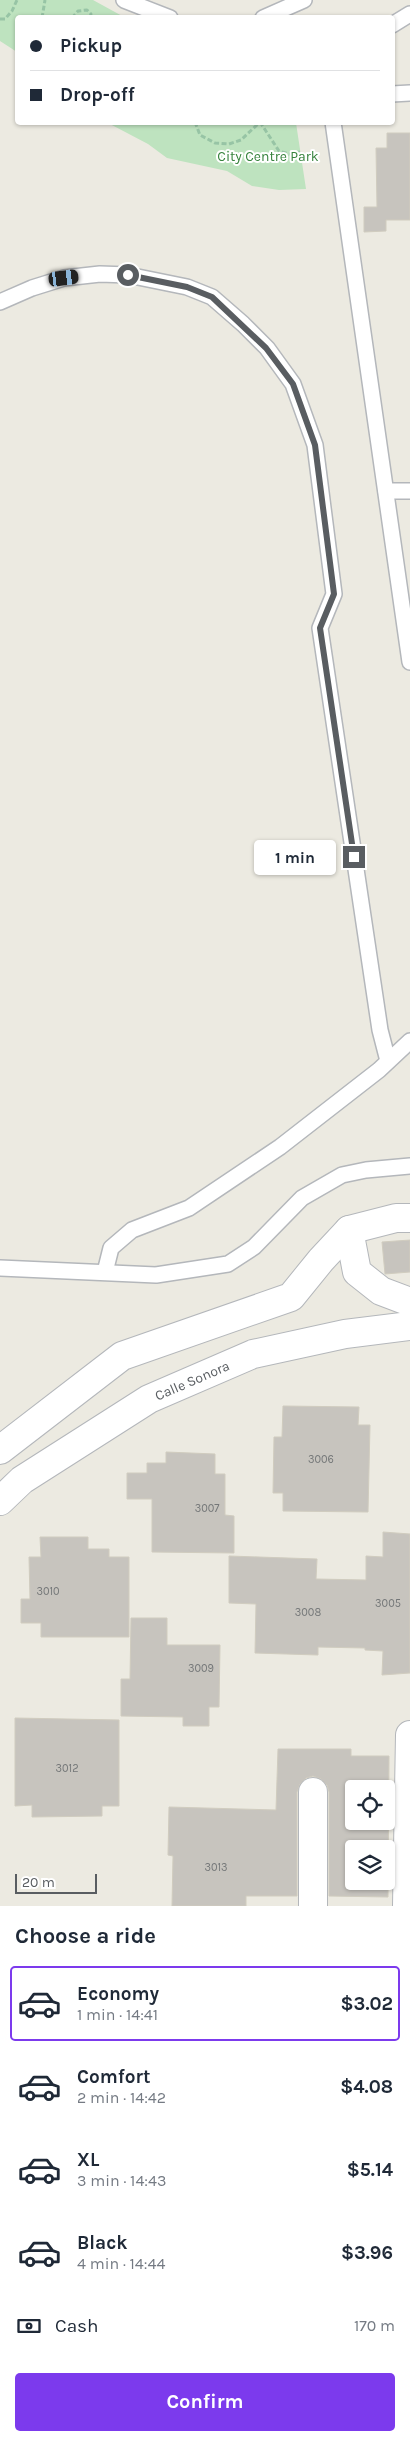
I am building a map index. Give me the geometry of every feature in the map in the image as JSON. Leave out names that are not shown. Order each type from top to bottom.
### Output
[{"type":"street","points":[[0,1450],[122,1356],[291,1297],[321,1260],[349,1230],[396,1218],[410,1218]]},
{"type":"street","points":[[349,1230],[357,1272],[381,1291],[410,1302]]},
{"type":"street","name":"Calle Sonora","points":[[0,1501],[22,1480],[149,1399],[253,1354],[345,1334],[410,1326]]},
{"type":"street","points":[[407,1906],[410,1735]]},
{"type":"street","points":[[313,1792],[313,1906]]},
{"type":"lane","points":[[124,0],[162,15]]},
{"type":"lane","points":[[270,15],[304,0]]},
{"type":"lane","points":[[395,23],[410,14]]},
{"type":"lane","points":[[395,94],[410,94]]},
{"type":"lane","points":[[333,125],[386,491],[403,564],[410,662]]},
{"type":"lane","points":[[0,302],[32,288],[64,278],[100,274],[157,279],[187,287],[212,297],[243,324],[266,348],[293,384],[315,445],[334,594],[320,628],[380,1030],[388,1061]]},
{"type":"lane","points":[[386,491],[410,491]]},
{"type":"lane","points":[[105,1272],[111,1248],[132,1230],[189,1208],[280,1146],[388,1061],[410,1041]]},
{"type":"lane","points":[[0,1268],[156,1275],[228,1264],[254,1247],[302,1198],[342,1175],[366,1170],[410,1166]]},
{"type":"path","points":[[0,19],[5,19],[12,10],[16,0]]},
{"type":"path","points":[[42,15],[45,0]]},
{"type":"path","points":[[75,15],[78,11],[87,10],[91,15]]},
{"type":"path","points":[[196,125],[200,135],[215,143],[229,144],[241,140],[257,125]]},
{"type":"path","points":[[262,125],[279,151],[289,154],[300,152]]},
{"type":"green space","points":[[0,0],[93,0],[120,15],[15,15],[15,51],[0,41]]},
{"type":"green space","name":"City Centre Park","points":[[112,125],[296,125],[306,189],[279,190],[252,186],[227,171],[167,158],[148,144]]},
{"type":"building","points":[[387,133],[410,133],[410,220],[386,220],[386,231],[364,232],[364,207],[377,207],[376,148],[387,148]]},
{"type":"building","points":[[410,1240],[410,1272],[385,1274],[382,1242]]},
{"type":"building","points":[[283,1406],[359,1407],[358,1425],[370,1425],[368,1512],[283,1511],[283,1493],[273,1493],[274,1437],[282,1437]]},
{"type":"building","points":[[166,1452],[215,1454],[215,1474],[225,1474],[225,1515],[234,1516],[234,1553],[152,1552],[152,1499],[127,1499],[127,1473],[147,1473],[147,1463],[166,1463]]},
{"type":"building","points":[[383,1532],[410,1534],[410,1673],[382,1675],[383,1651],[365,1650],[365,1648],[318,1647],[318,1655],[255,1653],[256,1604],[229,1603],[229,1556],[317,1559],[316,1579],[366,1580],[366,1556],[383,1557]]},
{"type":"building","points":[[40,1537],[88,1537],[88,1549],[109,1549],[109,1557],[129,1557],[129,1637],[41,1637],[41,1623],[21,1623],[21,1599],[30,1599],[29,1557],[41,1557]]},
{"type":"building","points":[[131,1618],[167,1618],[167,1645],[220,1645],[219,1707],[209,1707],[209,1726],[183,1726],[183,1717],[121,1716],[121,1679],[130,1679]]},
{"type":"building","points":[[15,1718],[119,1720],[119,1806],[102,1806],[102,1816],[32,1817],[32,1805],[15,1806]]},
{"type":"building","points":[[278,1749],[351,1749],[351,1756],[389,1756],[389,1780],[345,1780],[345,1830],[388,1830],[388,1840],[345,1840],[345,1890],[388,1890],[388,1897],[329,1896],[329,1792],[327,1785],[321,1779],[313,1776],[306,1778],[300,1784],[297,1792],[297,1896],[246,1896],[246,1906],[172,1906],[173,1856],[168,1855],[169,1807],[276,1810]]},
{"type":"route","points":[[128,275],[157,279],[187,287],[212,297],[243,324],[266,348],[293,384],[315,445],[334,594],[320,628],[354,857]]}]
